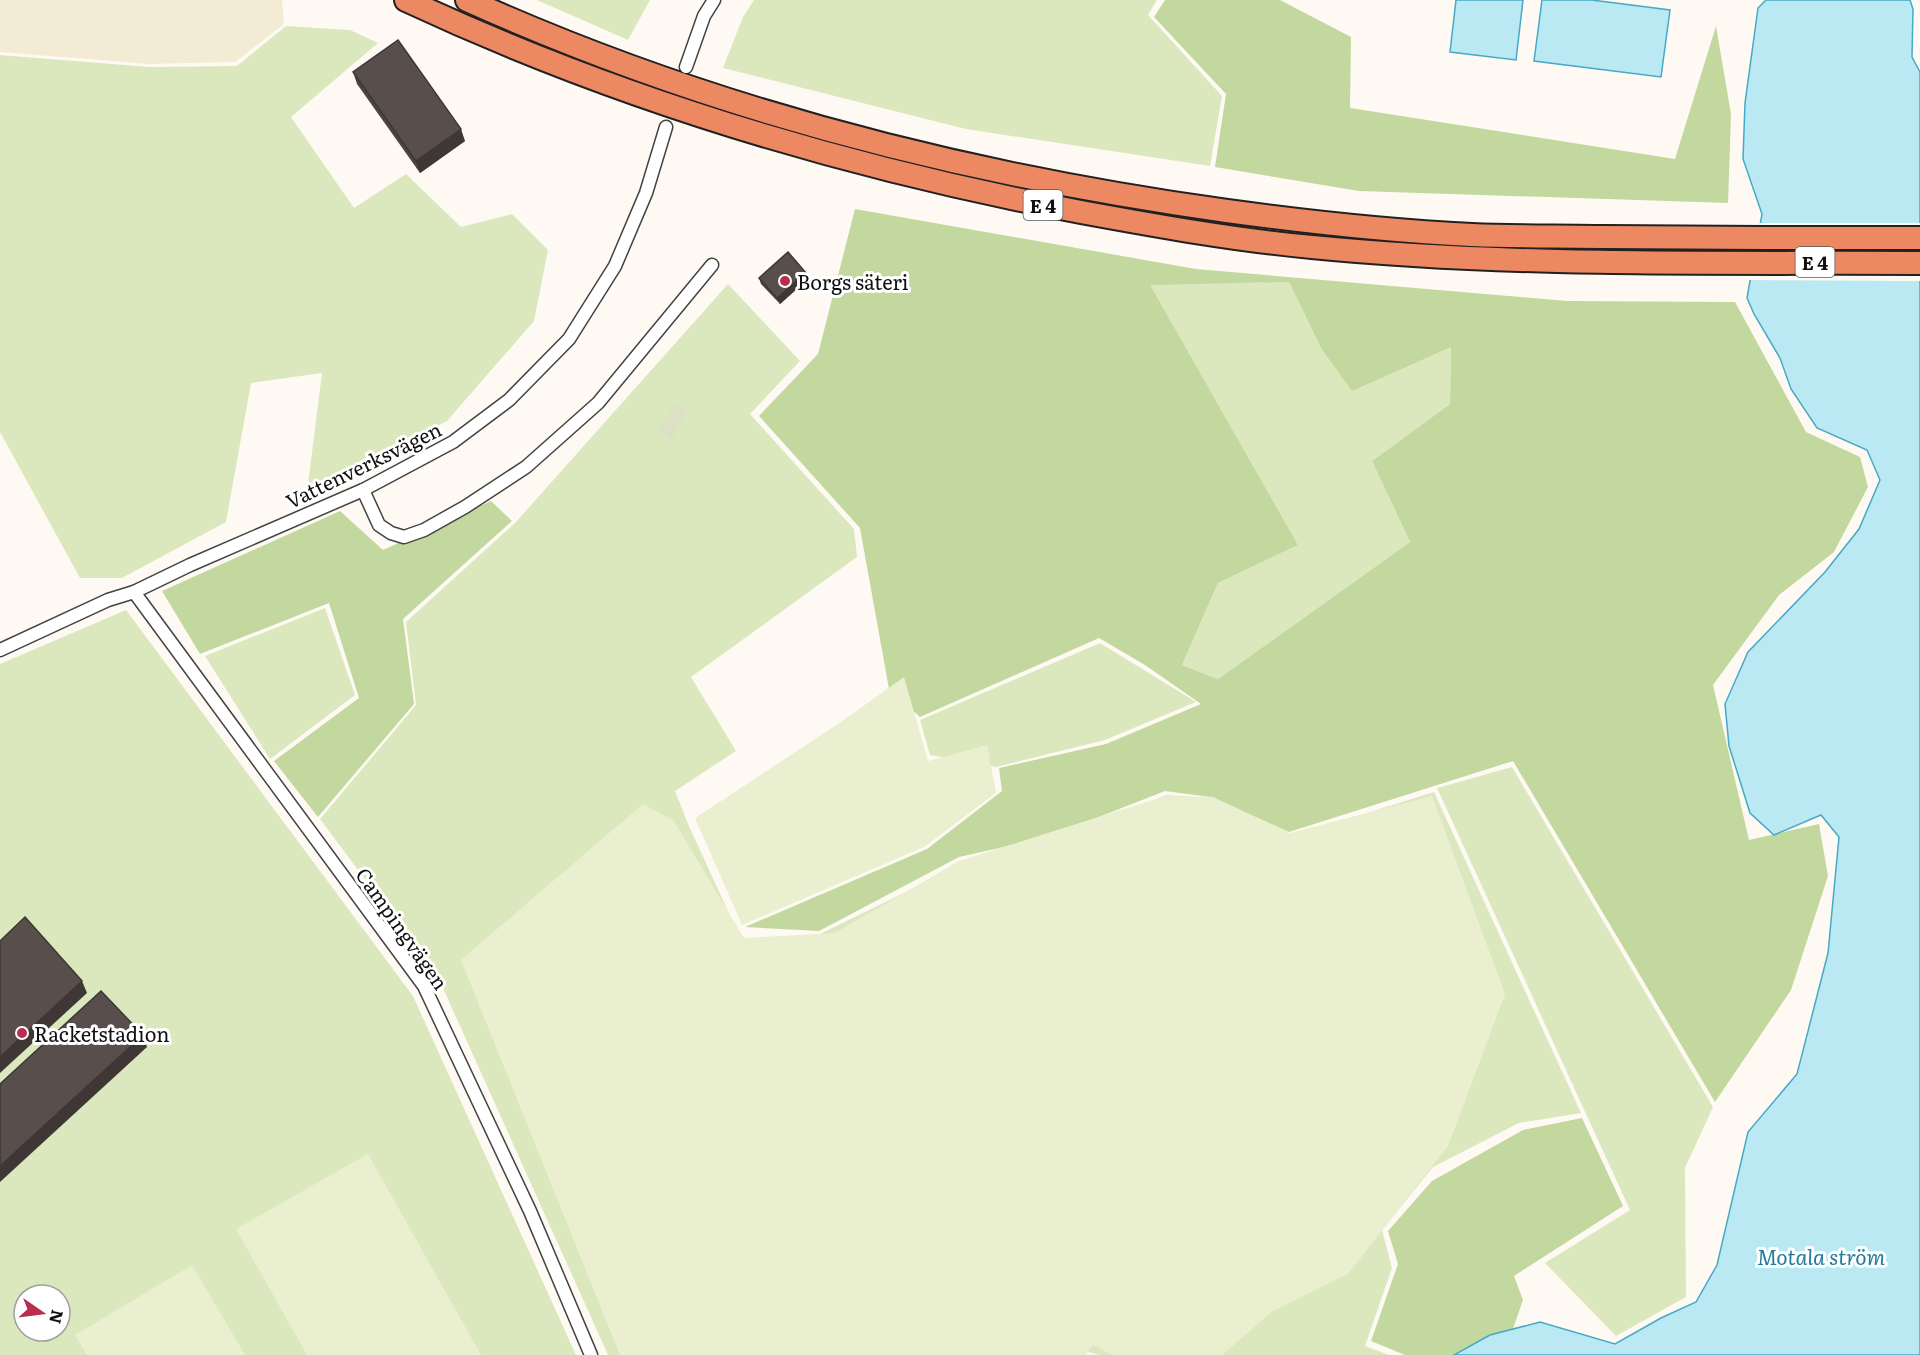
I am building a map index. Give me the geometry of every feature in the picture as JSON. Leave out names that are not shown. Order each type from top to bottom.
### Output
[{"type":"highway","name":"E 4","points":[[406,0],[486,35],[631,92],[824,153],[1011,199],[1148,225],[1310,247],[1472,259],[1920,263]]},
{"type":"highway","name":"E 4","points":[[467,0],[643,70],[831,130],[1016,175],[1152,201],[1315,223],[1472,235],[1920,238]]},
{"type":"street","points":[[686,67],[704,16],[714,0]]},
{"type":"street","name":"Vattenverksvägen","points":[[0,650],[108,600],[134,592],[190,565],[363,490],[453,442],[509,400],[569,339],[615,266],[646,193],[666,128]]},
{"type":"street","points":[[363,490],[379,525],[391,533],[404,537],[424,530],[474,501],[526,467],[598,403],[712,265]]},
{"type":"street","name":"Campingvägen","points":[[134,592],[424,986],[530,1211],[591,1355]]},
{"type":"shaded area","points":[[0,0],[282,0],[284,24],[235,62],[148,64],[0,52]]},
{"type":"green space","points":[[537,0],[650,0],[628,40]]},
{"type":"green space","points":[[754,0],[1157,0],[1148,15],[1222,96],[1210,166],[966,129],[723,68],[743,17]]},
{"type":"green space","points":[[1165,0],[1280,0],[1351,37],[1350,108],[1675,159],[1716,26],[1731,114],[1728,203],[1359,191],[1215,167],[1226,94],[1154,17]]},
{"type":"green space","points":[[286,26],[350,30],[378,43],[291,117],[354,208],[406,174],[461,227],[512,214],[548,250],[534,321],[447,421],[307,492],[322,373],[251,383],[226,522],[122,578],[80,578],[0,432],[0,55],[150,67],[237,66]]},
{"type":"green space","points":[[855,209],[1196,269],[1567,301],[1735,302],[1806,432],[1860,457],[1868,487],[1834,552],[1779,595],[1713,685],[1749,840],[1819,824],[1828,876],[1791,990],[1715,1102],[1513,761],[1289,832],[1210,797],[1165,791],[1048,837],[959,857],[819,931],[745,927],[927,849],[1002,791],[999,768],[1106,744],[1201,704],[1145,665],[1099,638],[920,717],[889,689],[860,528],[759,416],[818,354]],"holes":[[[1289,282],[1321,348],[1352,391],[1451,347],[1450,404],[1372,461],[1410,542],[1218,679],[1182,665],[1218,583],[1298,545],[1150,285]]]},
{"type":"green space","points":[[1289,282],[1321,348],[1421,360],[1451,347],[1450,404],[1372,461],[1410,542],[1218,679],[1182,665],[1218,583],[1298,545],[1149,284]]},
{"type":"green space","points":[[728,284],[800,361],[750,414],[854,529],[857,557],[691,677],[736,751],[675,791],[744,946],[816,936],[963,864],[1047,844],[1166,795],[1207,798],[1291,837],[1434,792],[1581,1113],[1519,1123],[1433,1167],[1382,1230],[1392,1268],[1365,1346],[1389,1355],[1099,1355],[1081,1350],[1078,1355],[608,1355],[438,977],[320,819],[416,705],[406,622],[515,523]]},
{"type":"green space","points":[[674,404],[688,412],[671,440],[658,431]]},
{"type":"green space","points":[[491,501],[512,521],[403,619],[414,704],[318,817],[274,761],[359,698],[329,603],[200,654],[162,591],[340,511],[383,550]]},
{"type":"green space","points":[[325,608],[355,695],[270,759],[205,656]]},
{"type":"green space","points":[[126,610],[413,996],[576,1355],[0,1355],[0,664]]},
{"type":"green space","points":[[1100,643],[1196,702],[1105,740],[996,767],[930,755],[920,720]]},
{"type":"green space","points":[[904,677],[928,761],[987,745],[996,793],[924,847],[742,925],[695,818],[841,722]]},
{"type":"green space","points":[[1512,767],[1713,1107],[1685,1168],[1686,1297],[1616,1336],[1545,1263],[1630,1210],[1437,788]]},
{"type":"green space","points":[[1165,796],[1213,797],[1290,833],[1432,796],[1505,994],[1448,1146],[1348,1274],[1273,1311],[1222,1355],[1112,1355],[1093,1345],[1086,1355],[620,1355],[461,960],[643,804],[674,821],[744,938],[835,933],[959,861]]},
{"type":"green space","points":[[1582,1118],[1623,1206],[1514,1276],[1523,1300],[1504,1355],[1405,1355],[1371,1341],[1398,1264],[1388,1231],[1432,1181],[1523,1130]]},
{"type":"green space","points":[[368,1154],[481,1355],[307,1355],[236,1229]]},
{"type":"green space","points":[[192,1265],[245,1355],[87,1355],[75,1335]]},
{"type":"water","points":[[1456,0],[1523,0],[1516,60],[1450,52]]},
{"type":"water","points":[[1542,0],[1592,0],[1670,10],[1661,77],[1534,61]]},
{"type":"water","name":"Motala ström","points":[[1766,0],[1910,0],[1913,9],[1912,57],[1920,72],[1920,1355],[1454,1355],[1490,1335],[1540,1322],[1615,1344],[1661,1318],[1696,1302],[1717,1265],[1748,1132],[1797,1074],[1828,953],[1839,837],[1821,815],[1774,835],[1750,813],[1729,746],[1725,704],[1748,652],[1825,572],[1859,529],[1880,480],[1867,450],[1817,428],[1791,389],[1780,358],[1747,298],[1762,214],[1743,159],[1745,103],[1758,8]]},
{"type":"pier","points":[[1757,223],[1920,223],[1920,281],[1747,280]]},
{"type":"building","points":[[398,40],[461,129],[416,161],[353,72]]},
{"type":"building","name":"Borgs säteri","points":[[788,252],[806,273],[777,298],[759,278]]},
{"type":"building","name":"Racketstadion","points":[[25,917],[82,981],[0,1057],[0,941]]},
{"type":"building","points":[[101,991],[143,1035],[0,1166],[0,1084]]},
{"type":"place","name":"Borgs säteri","points":[[785,281]]},
{"type":"place","name":"Racketstadion","points":[[22,1033]]}]
